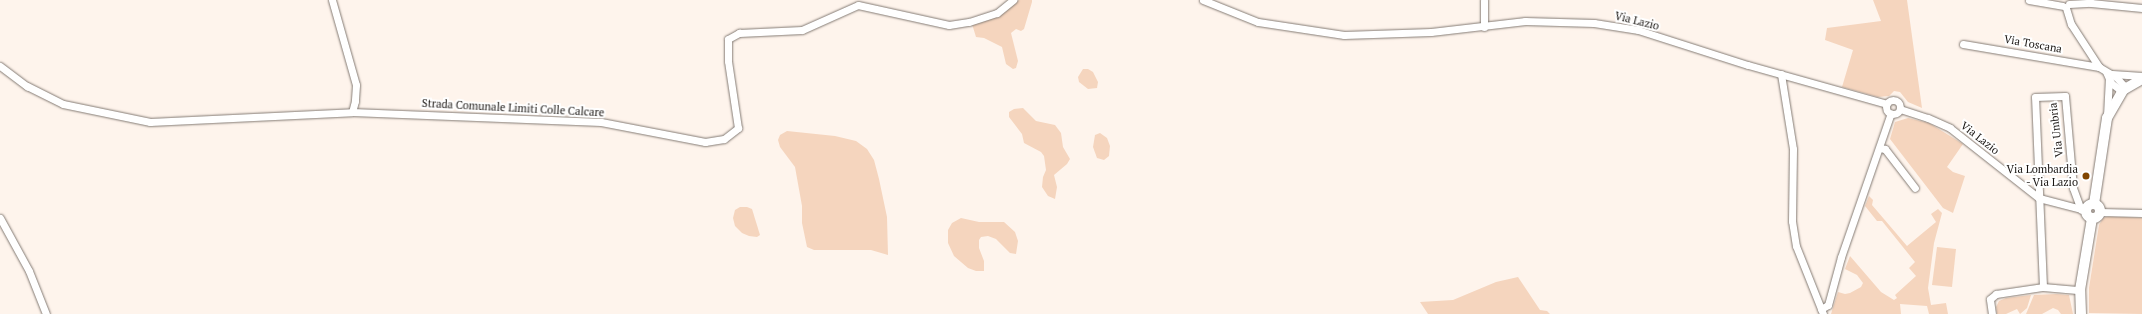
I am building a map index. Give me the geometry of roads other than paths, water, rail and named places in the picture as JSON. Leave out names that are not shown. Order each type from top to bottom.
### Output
[{"type":"street","points":[[332,0],[356,85],[356,100],[352,112]]},
{"type":"street","name":"Strada Comunale Limiti Colle Calcare","points":[[0,66],[27,86],[63,104],[150,122],[352,112],[601,122],[705,142],[724,138],[738,128],[728,61],[728,39],[739,33],[802,30],[858,5],[949,25],[969,22],[997,14],[1013,0]]},
{"type":"street","points":[[1203,0],[1258,22],[1329,34],[1344,35],[1431,32],[1484,27],[1484,0]]},
{"type":"street","points":[[2029,0],[2065,4],[2090,3],[2142,8]]},
{"type":"street","points":[[2065,4],[2071,24],[2099,66],[2109,75],[2121,82],[2123,90]]},
{"type":"street","name":"Via Lazio","points":[[1484,27],[1525,21],[1594,23],[1638,30],[1781,74],[1887,104]]},
{"type":"street","name":"Via Toscana","points":[[1963,44],[2099,66]]},
{"type":"street","points":[[1781,74],[1793,148],[1792,221],[1796,246],[1822,312],[1828,305],[1841,256],[1891,113]]},
{"type":"street","points":[[2109,75],[2142,78]]},
{"type":"street","points":[[2082,314],[2080,290],[2090,211],[2107,118],[2109,75]]},
{"type":"street","points":[[2107,118],[2123,90],[2142,78]]},
{"type":"street","name":"Via Umbria","points":[[2043,287],[2035,97],[2064,96],[2073,188],[2090,211]]},
{"type":"street","points":[[1896,97],[1900,109],[1895,113],[1891,113],[1888,110],[1887,104],[1896,97]]},
{"type":"street","name":"Via Lazio","points":[[1900,109],[1928,118],[1950,128],[2039,198],[2090,211],[2142,213]]},
{"type":"street","points":[[1880,148],[1884,149],[1915,188]]},
{"type":"street","points":[[0,218],[29,271],[46,314]]},
{"type":"street","points":[[1992,314],[1990,299],[1996,294],[2043,287],[2080,290]]},
{"type":"place","name":"Via Lombardia - Via Lazio","points":[[2086,176]]}]
